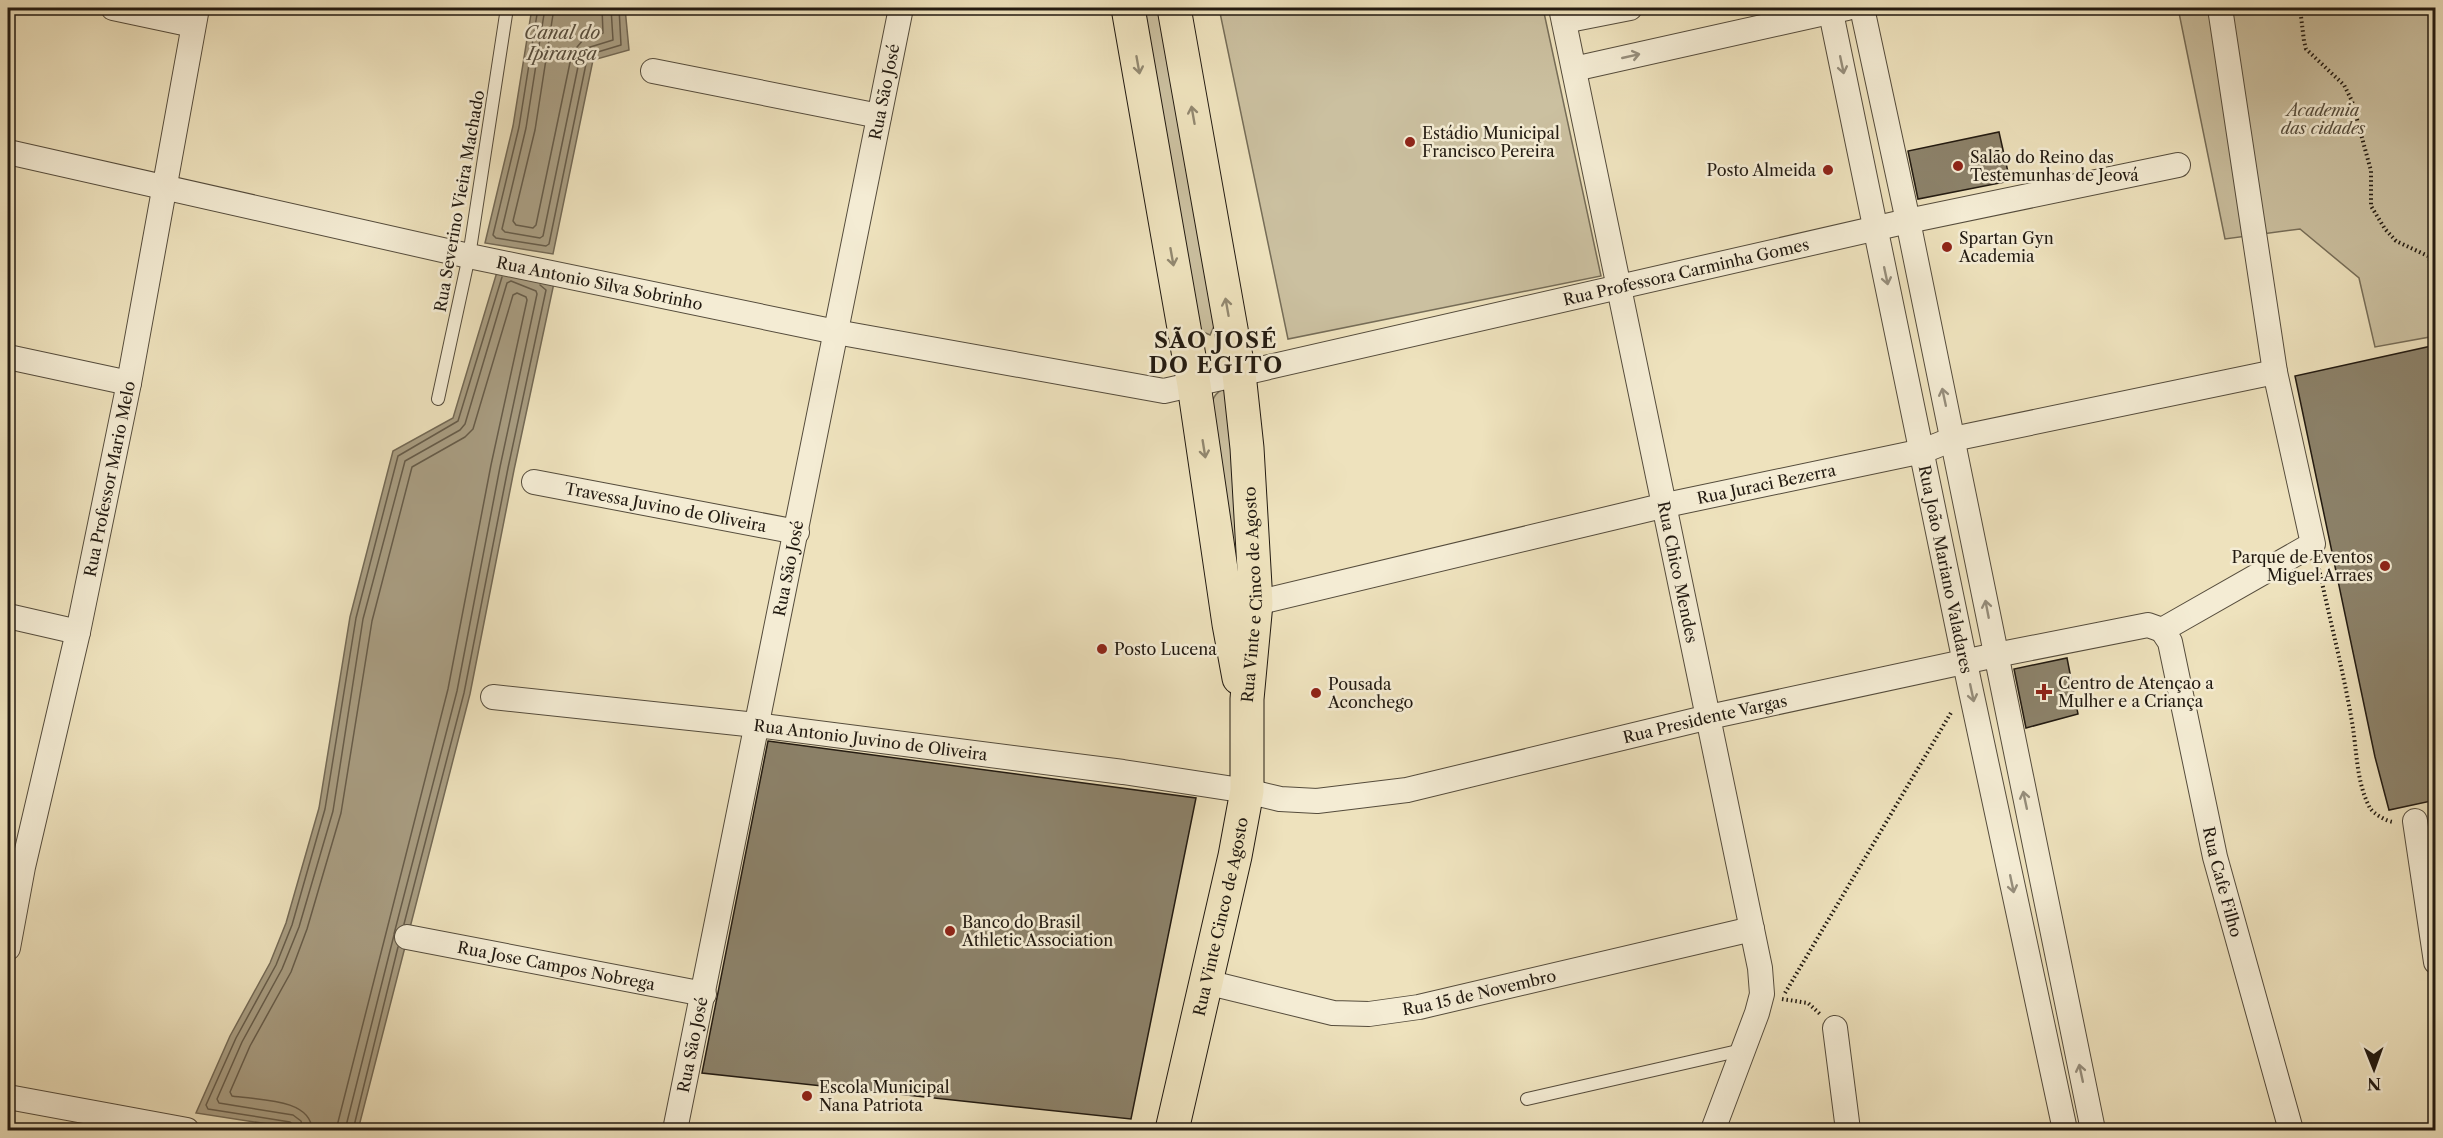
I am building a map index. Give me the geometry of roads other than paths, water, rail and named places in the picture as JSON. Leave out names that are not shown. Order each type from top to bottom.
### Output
[{"type":"main road","name":"Rua Vinte e Cinco de Agosto","points":[[1128,8],[1194,385],[1236,662],[1247,699]]},
{"type":"main road","name":"Rua Vinte e Cinco de Agosto","points":[[1174,8],[1239,374],[1248,459],[1256,603],[1247,699]]},
{"type":"main road","name":"Rua Vinte Cinco de Agosto","points":[[1172,1131],[1235,856],[1246,791],[1247,699]]},
{"type":"street","points":[[113,8],[195,16]]},
{"type":"street","name":"Rua São José","points":[[675,1131],[901,8]]},
{"type":"street","points":[[1563,14],[1630,8]]},
{"type":"street","name":"Rua João Mariano Valadares","points":[[1862,8],[1953,439],[2093,1131]]},
{"type":"street","points":[[2162,630],[2313,544],[2275,372],[2220,8]]},
{"type":"street","points":[[1574,69],[1837,9]]},
{"type":"street","name":"Rua João Mariano Valadares","points":[[1837,9],[1876,230],[2065,1131]]},
{"type":"street","name":"Rua Chico Mendes","points":[[1563,14],[1760,968],[1762,994],[1757,1013],[1713,1131]]},
{"type":"street","name":"Rua Professor Mario Melo","points":[[8,948],[15,866],[78,632],[129,382],[195,16]]},
{"type":"street","points":[[653,70],[879,116]]},
{"type":"street","name":"Rua Antonio Silva Sobrinho","points":[[8,152],[469,256],[836,332],[1164,391],[1194,385]]},
{"type":"street","name":"Rua Professora Carminha Gomes","points":[[1194,385],[1908,221],[2178,165]]},
{"type":"street","points":[[8,357],[129,382]]},
{"type":"street","name":"Rua Juraci Bezerra","points":[[1256,603],[1666,505],[1923,451],[1953,439],[2275,372]]},
{"type":"street","name":"Travessa Juvino de Oliveira","points":[[534,482],[797,532]]},
{"type":"street","points":[[8,616],[78,632]]},
{"type":"street","name":"Rua Presidente Vargas","points":[[1246,791],[1280,799],[1317,801],[1407,790],[1709,717],[1967,672],[1996,655],[2148,625],[2162,630]]},
{"type":"street","name":"Rua Cafe Filho","points":[[2162,630],[2170,642],[2215,857],[2291,1131]]},
{"type":"street","name":"Rua Antonio Juvino de Oliveira","points":[[494,697],[756,725],[1123,772],[1246,791]]},
{"type":"street","points":[[2415,821],[2436,962]]},
{"type":"street","name":"Rua 15 de Novembro","points":[[1206,982],[1333,1013],[1369,1014],[1419,1007],[1752,929]]},
{"type":"street","name":"Rua Jose Campos Nobrega","points":[[407,937],[704,994]]},
{"type":"street","points":[[1835,1028],[1848,1131]]},
{"type":"street","points":[[8,1097],[187,1131]]},
{"type":"lane","name":"Rua Severino Vieira Machado","points":[[438,399],[469,256],[507,8]]},
{"type":"lane","points":[[1527,1099],[1742,1050]]},
{"type":"water","name":"Canal do Ipiranga","points":[[532,8],[625,8],[629,50],[593,60],[553,254],[485,243],[513,126]]},
{"type":"water","points":[[500,262],[554,283],[470,694],[358,1130],[307,1130],[196,1113],[230,1036],[270,963],[286,923],[319,808],[350,617],[393,451],[453,418]]},
{"type":"place","name":"Estádio Municipal Francisco Pereira","points":[[1410,142]]},
{"type":"place","name":"Salão do Reino das Testemunhas de Jeová","points":[[1958,166]]},
{"type":"place","name":"Posto Almeida","points":[[1828,170]]},
{"type":"place","name":"Spartan Gyn Academia","points":[[1947,247]]},
{"type":"place","name":"Parque de Eventos Miguel Arraes","points":[[2385,566]]},
{"type":"place","name":"Posto Lucena","points":[[1102,649]]},
{"type":"place","name":"Centro de Atençao a Mulher e a Criança","points":[[2044,692]]},
{"type":"place","name":"Pousada Aconchego","points":[[1316,693]]},
{"type":"place","name":"Banco do Brasil Athletic Association","points":[[950,931]]},
{"type":"place","name":"Escola Municipal Nana Patriota","points":[[807,1096]]},
{"type":"district","name":"SÃO JOSÉ DO EGITO","points":[[1216,352]]},
{"type":"park label","name":"Academia das cidades","points":[[2323,119]]}]
